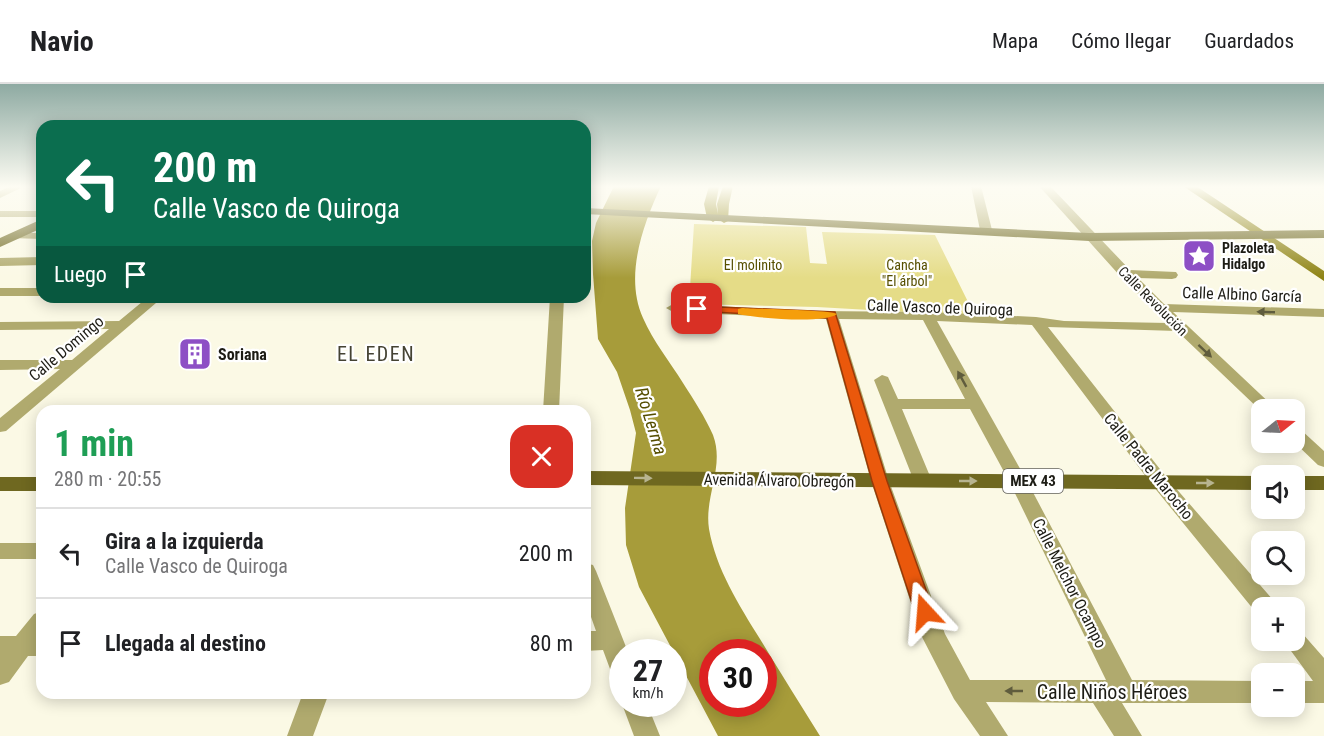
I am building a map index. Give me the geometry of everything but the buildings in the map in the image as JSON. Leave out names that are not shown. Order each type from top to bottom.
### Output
[{"type":"main road","points":[[666,216],[986,230],[1089,237],[1324,234]]},
{"type":"main road","points":[[0,235],[36,217]]},
{"type":"main road","points":[[0,243],[36,226]]},
{"type":"main road","points":[[0,473],[36,474]]},
{"type":"main road","name":"Avenida Álvaro Obregón","points":[[591,478],[1251,483]]},
{"type":"main road","points":[[1305,483],[1324,483]]},
{"type":"main road","points":[[0,484],[36,484]]},
{"type":"street","points":[[983,216],[986,230]]},
{"type":"street","name":"Calle Revolución","points":[[1071,216],[1178,327],[1257,399]]},
{"type":"street","points":[[1234,216],[1324,277]]},
{"type":"street","points":[[15,236],[36,236]]},
{"type":"street","points":[[0,262],[36,261]]},
{"type":"street","points":[[1125,273],[1172,275]]},
{"type":"street","points":[[0,292],[36,292]]},
{"type":"street","name":"Calle Domingo","points":[[0,427],[148,303]]},
{"type":"street","points":[[551,405],[557,303]]},
{"type":"street","name":"Calle Vasco de Quiroga","points":[[673,308],[930,321],[1178,327]]},
{"type":"street","name":"Calle Albino García","points":[[1160,308],[1324,313]]},
{"type":"street","points":[[826,317],[879,481],[934,637],[963,691],[995,736]]},
{"type":"street","name":"Calle Melchor Ocampo","points":[[930,321],[1018,481],[1125,692]]},
{"type":"street","points":[[0,326],[121,325]]},
{"type":"street","name":"Calle Padre Marocho","points":[[1039,325],[1160,482],[1257,597]]},
{"type":"street","points":[[0,365],[75,364]]},
{"type":"street","points":[[882,380],[923,481]]},
{"type":"street","points":[[892,404],[976,404]]},
{"type":"street","points":[[0,411],[19,411]]},
{"type":"street","points":[[1305,443],[1324,460]]},
{"type":"street","points":[[0,551],[36,551]]},
{"type":"street","points":[[591,586],[612,639]]},
{"type":"street","points":[[0,674],[36,628]]},
{"type":"street","points":[[591,640],[609,640]]},
{"type":"street","points":[[1303,651],[1324,676]]},
{"type":"street","name":"Calle Niños Héroes","points":[[963,691],[1251,692]]},
{"type":"street","points":[[1100,692],[1129,736]]},
{"type":"street","points":[[1305,692],[1324,692]]},
{"type":"street","points":[[300,736],[314,699]]},
{"type":"street","points":[[639,717],[646,736]]},
{"type":"green space","points":[[694,224],[806,227],[810,263],[827,264],[822,232],[935,235],[975,316],[817,307],[689,304]]},
{"type":"water","name":"Río Lerma","points":[[599,216],[648,216],[638,251],[635,285],[638,302],[652,335],[695,402],[713,435],[717,459],[708,517],[712,544],[729,586],[760,639],[699,639],[699,700],[687,678],[687,639],[667,639],[639,587],[626,545],[625,508],[636,433],[617,372],[598,339],[592,241]]},
{"type":"water","points":[[777,666],[820,736],[718,736],[708,717],[777,717]]},
{"type":"slow traffic","points":[[742,311],[831,314]]},
{"type":"place","name":"Plazoleta Hidalgo","points":[[1199,256]]},
{"type":"place","name":"Soriana","points":[[195,354]]},
{"type":"district","name":"EL EDEN","points":[[376,354]]},
{"type":"route","points":[[697,309],[831,314],[879,481],[925,612]]},
{"type":"park label","name":"El molinito","points":[[753,265]]},
{"type":"park label","name":"Cancha \"El árbol\"","points":[[907,274]]}]
